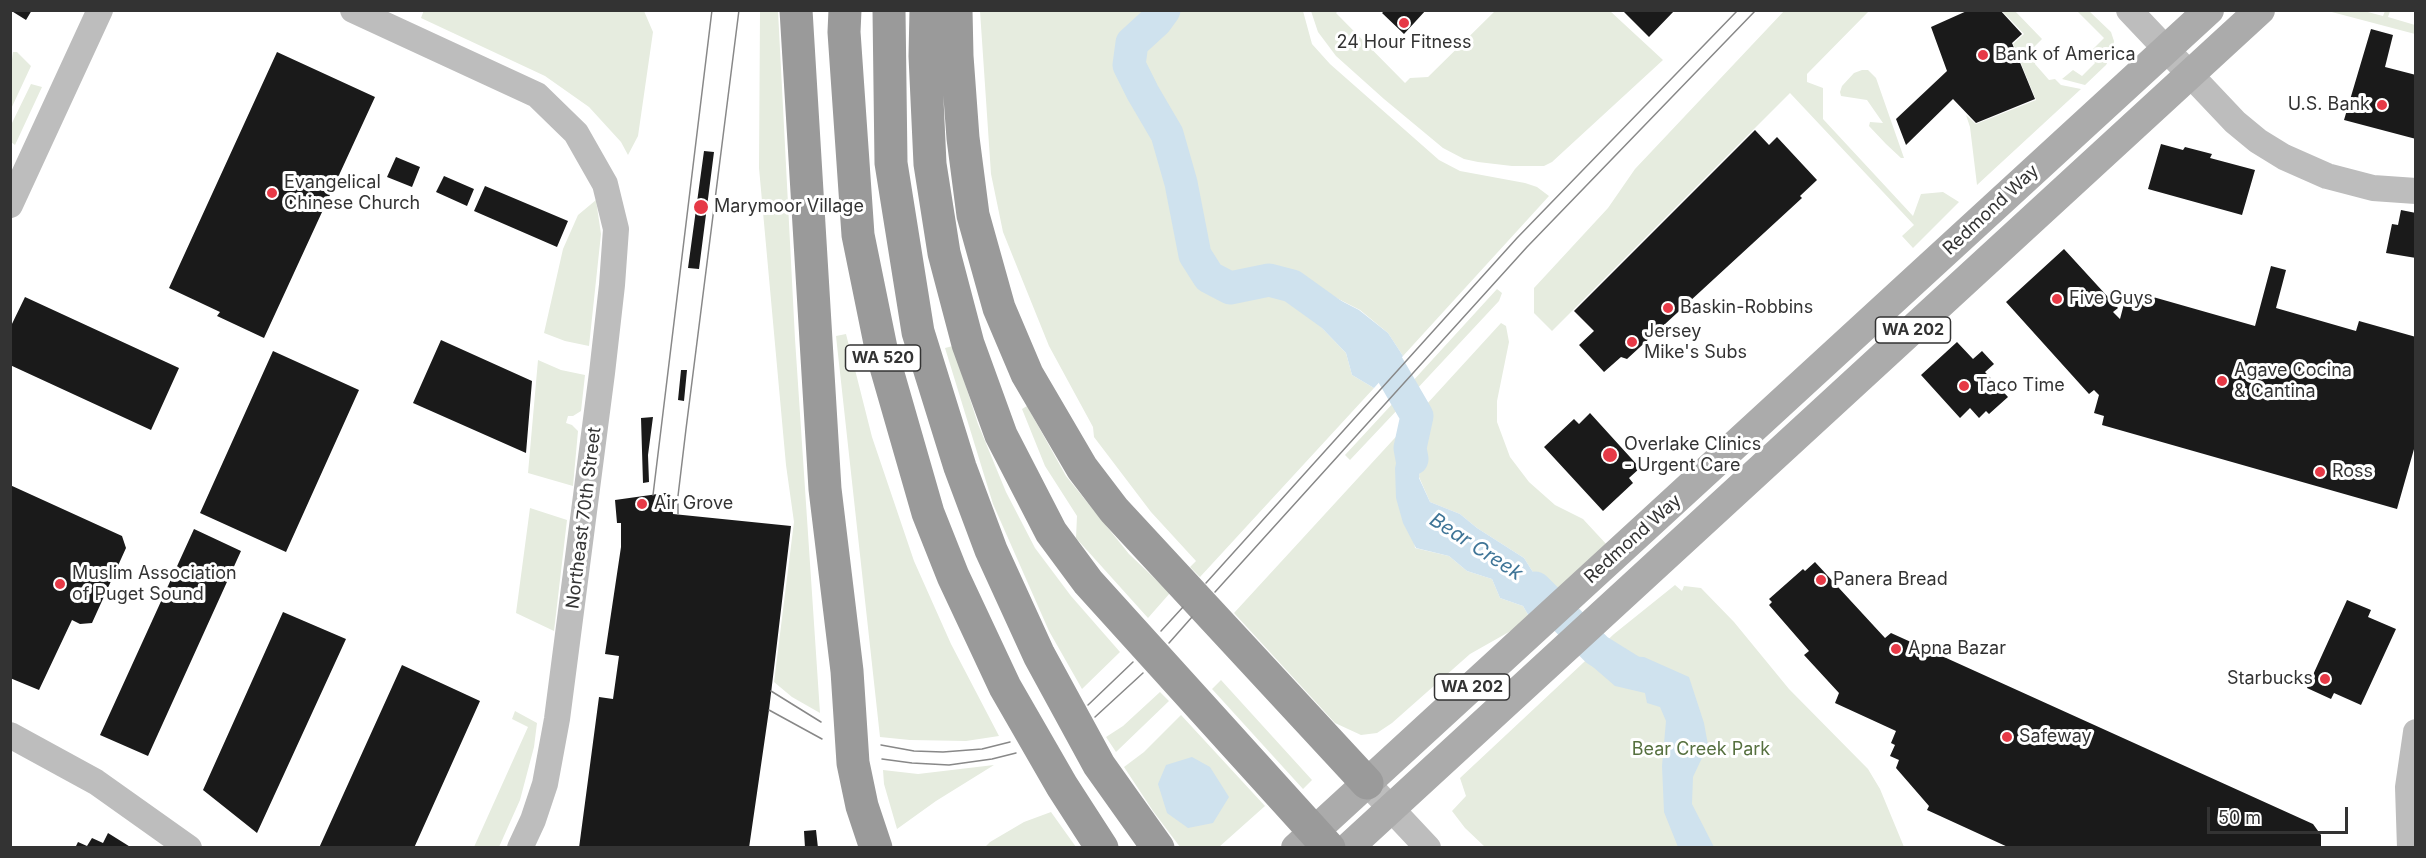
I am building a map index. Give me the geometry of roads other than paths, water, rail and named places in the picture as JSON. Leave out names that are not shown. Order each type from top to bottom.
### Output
[{"type":"highway","points":[[796,10],[825,489],[847,670],[853,763],[862,806],[876,847]]},
{"type":"highway","name":"WA 520","points":[[845,10],[844,32],[858,235],[882,353],[928,513],[953,576],[1005,687],[1062,786],[1102,848]]},
{"type":"highway","name":"WA 520","points":[[889,10],[891,163],[918,332],[960,467],[991,550],[1038,655],[1099,765],[1158,848]]},
{"type":"highway","points":[[926,10],[925,56],[930,165],[944,254],[968,344],[1001,435],[1051,532],[1068,558],[1101,598],[1329,848]]},
{"type":"highway","points":[[956,10],[963,138],[974,215],[999,308],[1027,374],[1076,459],[1114,510],[1367,783]]},
{"type":"main road","name":"Redmond Way","points":[[1296,848],[2209,10]]},
{"type":"main road","name":"Redmond Way","points":[[1348,848],[2260,10]]},
{"type":"street","points":[[10,205],[100,10]]},
{"type":"street","name":"Northeast 70th Street","points":[[353,10],[537,95],[576,133],[605,184],[616,229],[612,285],[567,649],[550,765],[533,820],[520,848]]},
{"type":"street","points":[[2129,10],[2235,122],[2284,157],[2316,172],[2350,183],[2373,188],[2415,191]]},
{"type":"street","points":[[2410,848],[2408,787],[2415,732]]},
{"type":"street","points":[[10,735],[96,782],[189,848]]},
{"type":"street","points":[[1367,783],[1428,848]]},
{"type":"water","points":[[1297,278],[1359,310],[1388,333],[1403,356],[1374,388],[1352,375],[1346,353],[1294,299]]},
{"type":"water","points":[[1425,406],[1419,478],[1430,502],[1460,514],[1477,528],[1524,558],[1550,599],[1530,618],[1523,606],[1500,598],[1492,579],[1467,571],[1449,556],[1416,548],[1403,523],[1396,498],[1395,468],[1404,428]]},
{"type":"water","points":[[1599,647],[1620,656],[1644,657],[1689,677],[1704,723],[1708,745],[1693,777],[1692,804],[1714,847],[1678,847],[1664,812],[1662,766],[1666,721],[1660,707],[1647,703],[1645,693],[1615,686],[1585,660]]},
{"type":"water","points":[[1192,757],[1210,767],[1229,797],[1213,823],[1188,828],[1167,813],[1158,784],[1166,765]]},
{"type":"waterway","name":"Bear Creek","points":[[1164,10],[1156,21],[1132,43],[1129,65],[1167,134],[1181,183],[1195,255],[1209,277],[1230,288],[1269,280],[1292,286],[1377,347],[1417,416],[1410,448],[1412,459]]},
{"type":"waterway","name":"Bear Creek","points":[[1535,588],[1597,650],[1634,673]]},
{"type":"tram line","points":[[653,495],[712,10]]},
{"type":"tram line","points":[[678,514],[686,429],[739,10]]},
{"type":"tram line","points":[[1206,583],[1517,238],[1738,10]]},
{"type":"tram line","points":[[1215,592],[1527,247],[1756,10]]},
{"type":"tram line","points":[[1161,631],[1183,607]]},
{"type":"tram line","points":[[1169,643],[1192,617]]},
{"type":"tram line","points":[[1088,705],[1133,662]]},
{"type":"tram line","points":[[1095,717],[1143,673]]},
{"type":"tram line","points":[[771,691],[821,722]]},
{"type":"tram line","points":[[769,710],[822,739]]},
{"type":"tram line","points":[[881,745],[914,751],[943,752],[982,749],[1010,742]]},
{"type":"tram line","points":[[882,759],[949,765],[1016,753]]},
{"type":"place","name":"24 Hour Fitness","points":[[1404,23]]},
{"type":"place","name":"Bank of America","points":[[1983,55]]},
{"type":"place","name":"U.S. Bank","points":[[2382,105]]},
{"type":"place","name":"Evangelical Chinese Church","points":[[272,193]]},
{"type":"place","name":"Marymoor Village","points":[[701,207]]},
{"type":"place","name":"Five Guys","points":[[2057,299]]},
{"type":"place","name":"Baskin-Robbins","points":[[1668,308]]},
{"type":"place","name":"Jersey Mike's Subs","points":[[1632,342]]},
{"type":"place","name":"Agave Cocina & Cantina","points":[[2222,381]]},
{"type":"place","name":"Taco Time","points":[[1964,386]]},
{"type":"place","name":"Overlake Clinics - Urgent Care","points":[[1610,455]]},
{"type":"place","name":"Ross","points":[[2320,472]]},
{"type":"place","name":"Air Grove","points":[[642,504]]},
{"type":"place","name":"Panera Bread","points":[[1821,580]]},
{"type":"place","name":"Muslim Association of Puget Sound","points":[[60,584]]},
{"type":"place","name":"Apna Bazar","points":[[1896,649]]},
{"type":"place","name":"Starbucks","points":[[2325,679]]},
{"type":"place","name":"Safeway","points":[[2007,737]]},
{"type":"park label","name":"Bear Creek Park","points":[[1701,750]]}]
